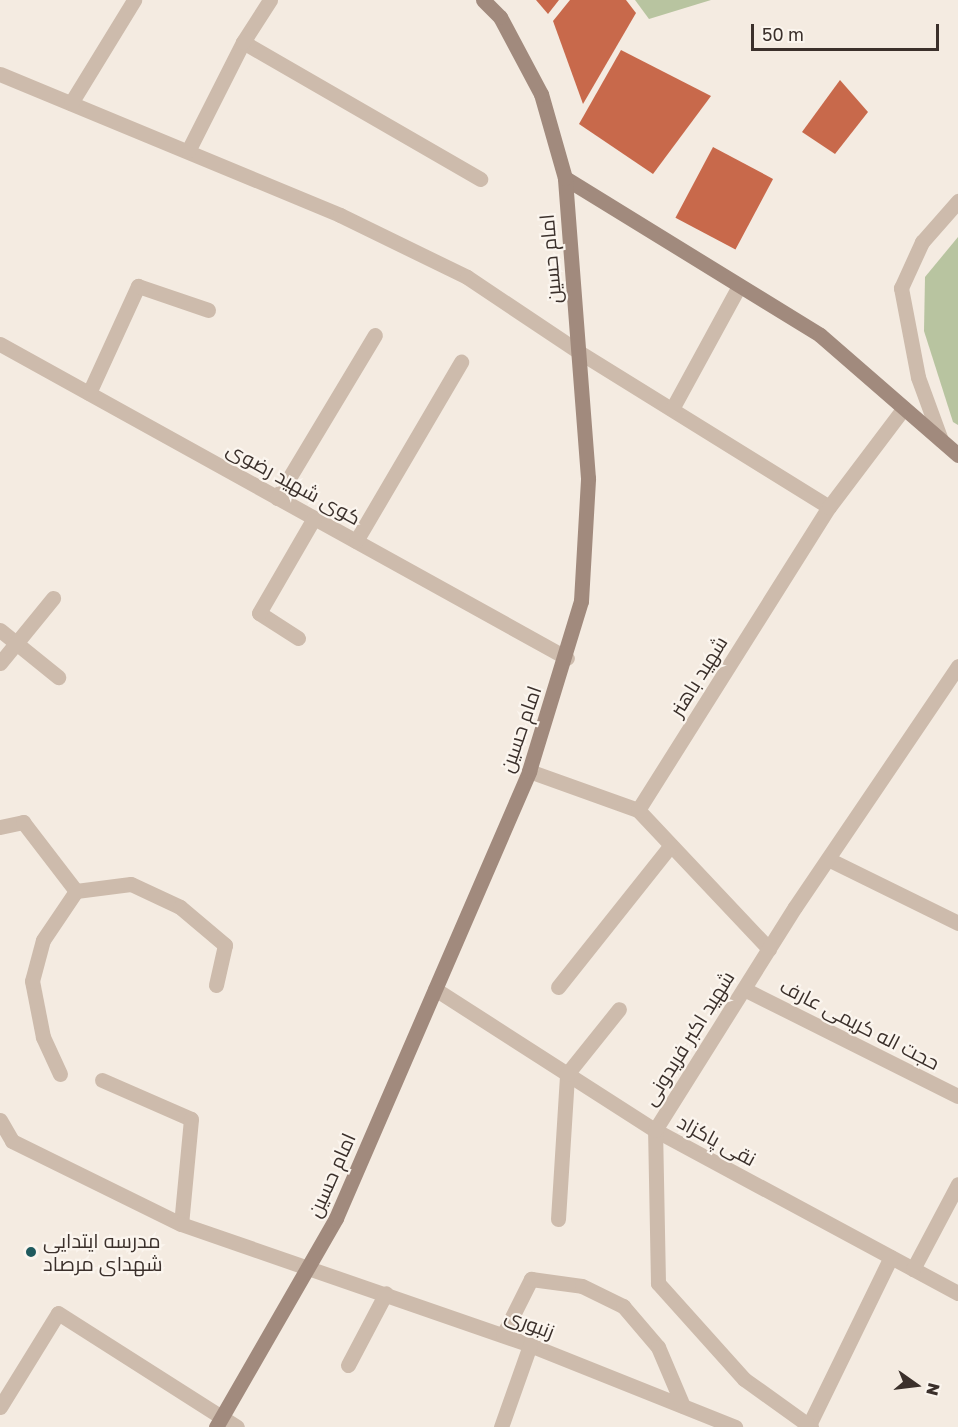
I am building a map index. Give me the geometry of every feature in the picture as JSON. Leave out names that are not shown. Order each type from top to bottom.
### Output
[{"type":"main road","name":"امام حسین","points":[[220,1421],[336,1218],[530,771],[567,658],[581,601],[588,478],[565,178],[542,94],[500,16],[483,0]]},
{"type":"main road","points":[[565,178],[738,288],[820,335],[958,455]]},
{"type":"street","points":[[71,104],[134,0]]},
{"type":"street","points":[[188,152],[243,42],[270,0]]},
{"type":"street","points":[[243,42],[480,179]]},
{"type":"street","points":[[0,74],[340,215],[467,277],[579,352],[829,507]]},
{"type":"street","points":[[941,440],[918,377],[901,288],[922,242],[958,201]]},
{"type":"street","points":[[89,393],[138,286],[208,310]]},
{"type":"street","points":[[672,409],[738,288]]},
{"type":"street","points":[[277,498],[375,335]]},
{"type":"street","name":"کوی شهید رضوی","points":[[0,344],[567,658]]},
{"type":"street","points":[[356,541],[461,362]]},
{"type":"street","name":"شهید باهنر","points":[[638,810],[829,507],[904,408]]},
{"type":"street","points":[[298,638],[259,613],[314,518]]},
{"type":"street","points":[[0,663],[53,598]]},
{"type":"street","points":[[0,630],[58,677]]},
{"type":"street","name":"شهید اکبر فریدونی","points":[[809,1427],[744,1379],[658,1283],[655,1130],[769,949],[957,673]]},
{"type":"street","points":[[530,771],[638,810],[769,949]]},
{"type":"street","points":[[0,827],[23,822],[75,891]]},
{"type":"street","points":[[558,987],[671,845]]},
{"type":"street","points":[[828,860],[958,923]]},
{"type":"street","points":[[60,1074],[43,1037],[32,981],[43,940],[75,891],[130,884],[180,907],[225,945],[216,985]]},
{"type":"street","name":"نقی پاکزاد","points":[[435,989],[655,1130],[958,1293]]},
{"type":"street","name":"حجت اله کریمی عارف","points":[[744,989],[958,1096]]},
{"type":"street","points":[[558,1219],[567,1074],[619,1009]]},
{"type":"street","points":[[102,1080],[191,1119],[181,1224]]},
{"type":"street","points":[[0,1120],[6,1144]]},
{"type":"street","name":"زنبوری","points":[[6,1144],[181,1224],[503,1335],[735,1427]]},
{"type":"street","points":[[913,1269],[958,1184]]},
{"type":"street","points":[[809,1427],[891,1257]]},
{"type":"street","points":[[503,1335],[531,1279],[582,1286],[623,1306],[658,1347],[683,1406]]},
{"type":"street","points":[[348,1365],[386,1293]]},
{"type":"street","points":[[0,1407],[58,1313],[220,1421],[237,1427]]},
{"type":"street","points":[[501,1427],[530,1345]]},
{"type":"green space","points":[[635,0],[711,0],[649,19]]},
{"type":"green space","points":[[958,237],[958,425],[953,422],[924,331],[925,277]]},
{"type":"building","points":[[536,0],[559,0],[548,14]]},
{"type":"building","points":[[570,0],[626,0],[636,13],[583,104],[553,21]]},
{"type":"building","points":[[621,50],[711,96],[653,174],[579,124]]},
{"type":"building","points":[[840,80],[868,112],[835,154],[802,132]]},
{"type":"building","points":[[713,147],[773,179],[735,250],[675,218]]},
{"type":"place","name":"مدرسه ایتدایی شهدای مرصاد","points":[[31,1252]]}]
